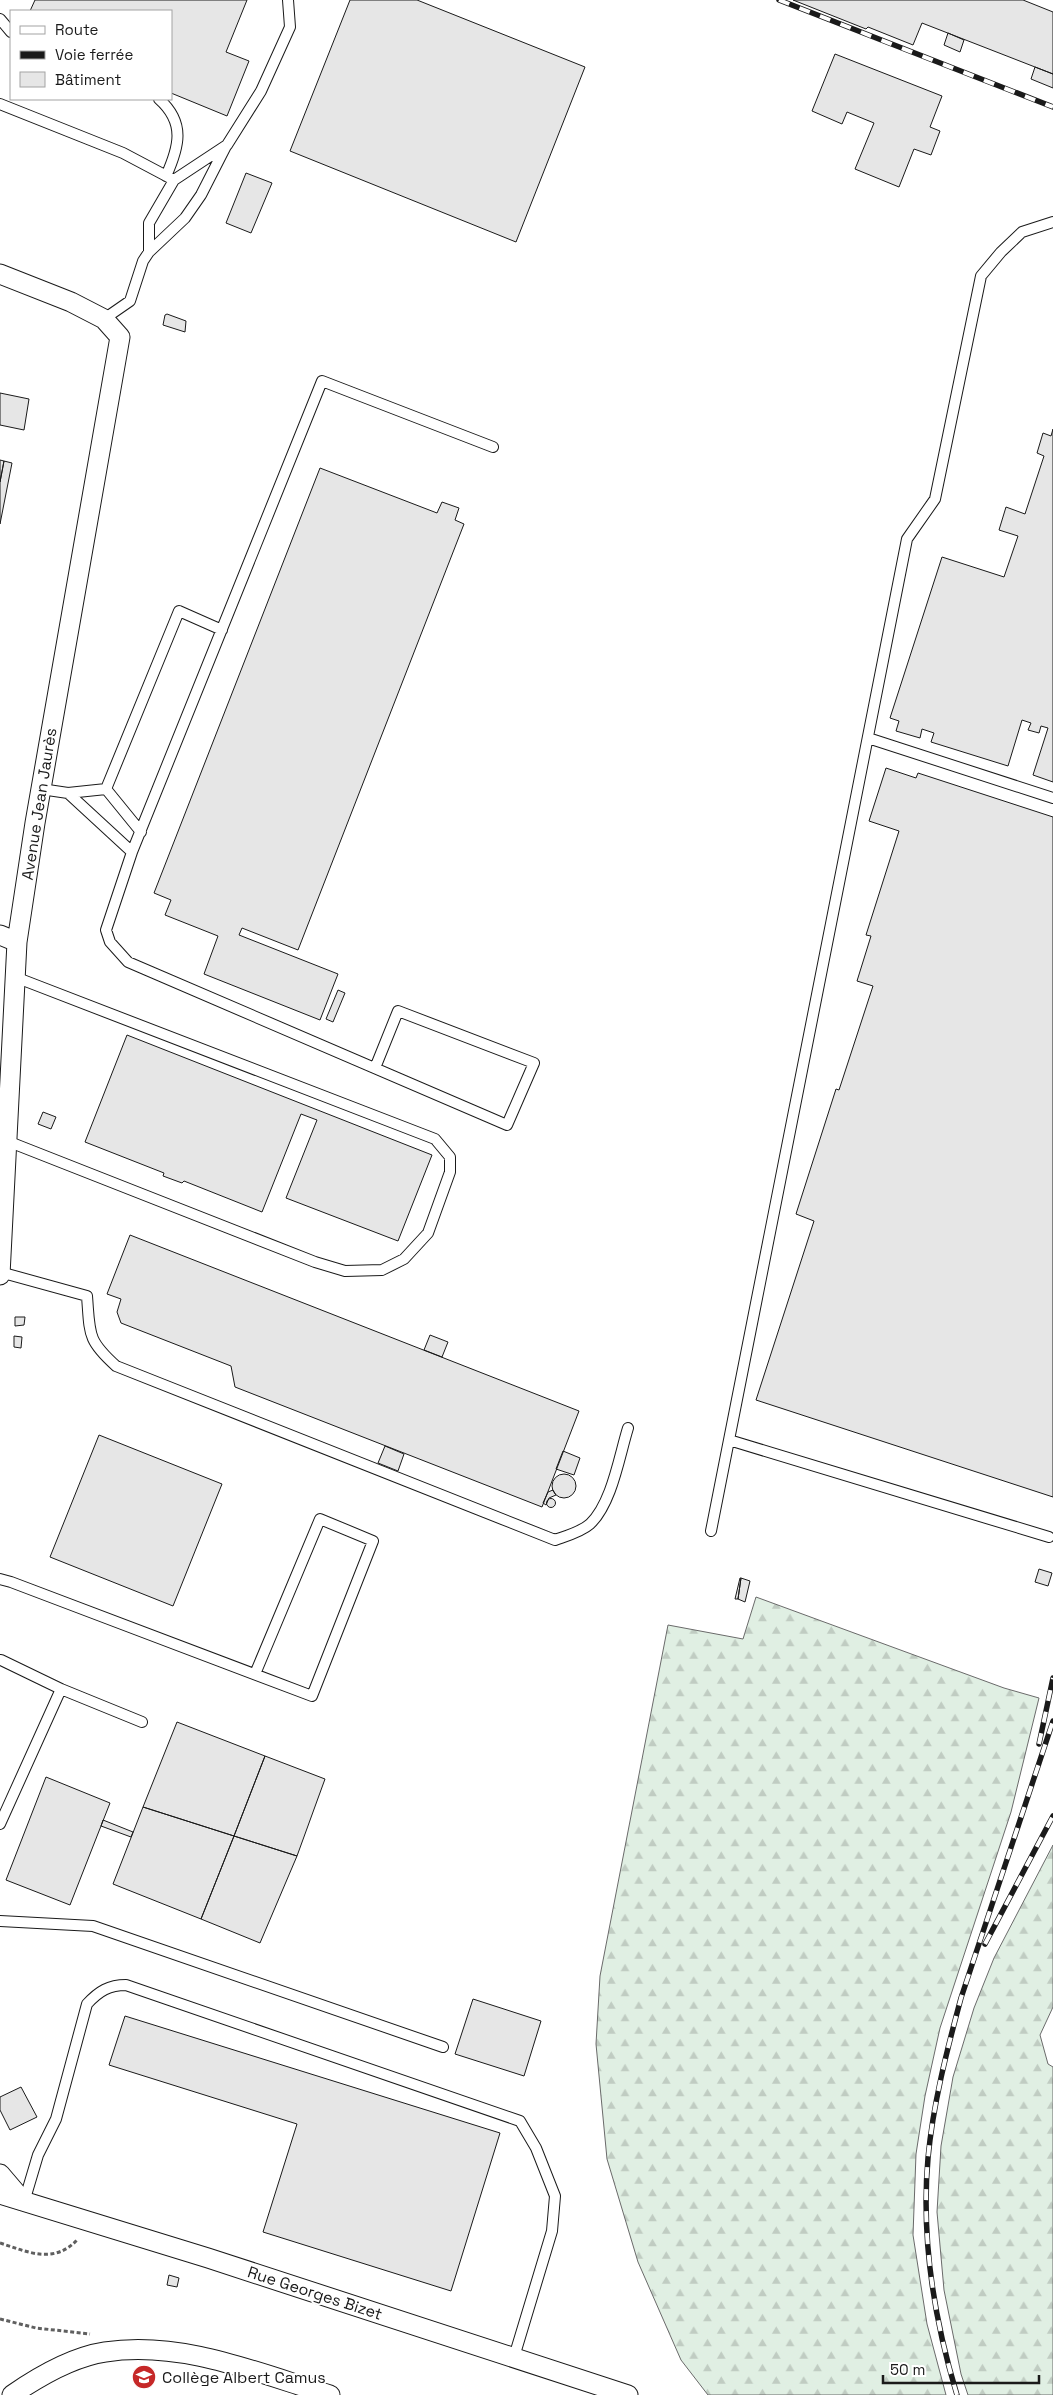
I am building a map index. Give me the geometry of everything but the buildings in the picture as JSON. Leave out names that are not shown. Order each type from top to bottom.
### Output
[{"type":"street","points":[[0,274],[72,302],[104,319]]},
{"type":"street","name":"Avenue Jean Jaurès","points":[[0,1274],[2,1190],[7,1141],[17,942],[41,789],[120,337],[104,319]]},
{"type":"street","points":[[0,934],[17,942]]},
{"type":"street","points":[[0,2174],[24,2202]]},
{"type":"street","name":"Rue Georges Bizet","points":[[0,2194],[628,2395]]},
{"type":"street","points":[[12,2395],[35,2380],[78,2360],[103,2352],[124,2350],[177,2351],[219,2361],[330,2395]]},
{"type":"lane","points":[[104,319],[130,301],[143,261],[149,252],[185,218],[201,195],[227,145],[261,91],[290,28],[288,0]]},
{"type":"lane","points":[[0,19],[10,31]]},
{"type":"lane","points":[[149,252],[149,223],[170,178],[177,153],[176,120],[166,105],[159,100]]},
{"type":"lane","points":[[0,104],[123,153],[170,178]]},
{"type":"lane","points":[[170,178],[227,145]]},
{"type":"lane","points":[[711,1531],[907,539],[935,499],[981,276],[1001,252],[1022,232],[1053,222]]},
{"type":"lane","points":[[375,1068],[398,1011],[534,1063],[506,1125],[128,962],[110,942],[106,930],[132,852],[322,381],[493,447]]},
{"type":"lane","points":[[106,789],[179,610],[222,630]]},
{"type":"lane","points":[[868,738],[1053,798]]},
{"type":"lane","points":[[41,789],[68,793],[106,789]]},
{"type":"lane","points":[[106,789],[141,832]]},
{"type":"lane","points":[[68,793],[132,852]]},
{"type":"lane","points":[[7,1141],[315,1262],[345,1271],[382,1270],[404,1259],[428,1234],[450,1172],[450,1157],[435,1140],[15,977]]},
{"type":"lane","points":[[0,1274],[87,1296],[90,1332],[98,1350],[116,1366],[555,1540],[569,1536],[589,1524],[605,1504],[628,1428]]},
{"type":"lane","points":[[729,1440],[1049,1538]]},
{"type":"lane","points":[[0,1579],[312,1696],[373,1541],[320,1519],[254,1674]]},
{"type":"lane","points":[[1,1660],[61,1689],[142,1722]]},
{"type":"lane","points":[[0,1824],[61,1689]]},
{"type":"lane","points":[[0,1921],[93,1926],[443,2048]]},
{"type":"lane","points":[[24,2202],[38,2156],[56,2119],[87,2004],[96,1994],[112,1985],[126,1985],[520,2121],[536,2148],[555,2196],[552,2231],[514,2357]]},
{"type":"path","points":[[0,2243],[45,2256],[60,2252],[73,2244],[80,2236]]},
{"type":"path","points":[[0,2319],[36,2328],[86,2333],[93,2336]]},
{"type":"green space","points":[[756,1597],[1004,1688],[1039,1698],[1011,1812],[940,2028],[925,2096],[916,2154],[913,2235],[927,2324],[946,2395],[708,2395],[681,2360],[638,2262],[607,2159],[596,2044],[600,1976],[668,1625],[743,1639]]},
{"type":"green space","points":[[1053,1845],[1053,2007],[1040,2035],[1048,2064],[1053,2067],[1053,2395],[968,2395],[961,2374],[944,2290],[937,2212],[941,2146],[953,2077],[974,2008],[994,1958]]},
{"type":"railway","points":[[779,0],[1053,107]]},
{"type":"railway","points":[[1039,1744],[1053,1678]]},
{"type":"railway","points":[[957,2395],[942,2337],[931,2278],[926,2218],[930,2138],[941,2077],[961,1998],[1053,1721]]},
{"type":"railway","points":[[985,1944],[1053,1816]]},
{"type":"place","name":"Collège Albert Camus","points":[[144,2377]]}]
